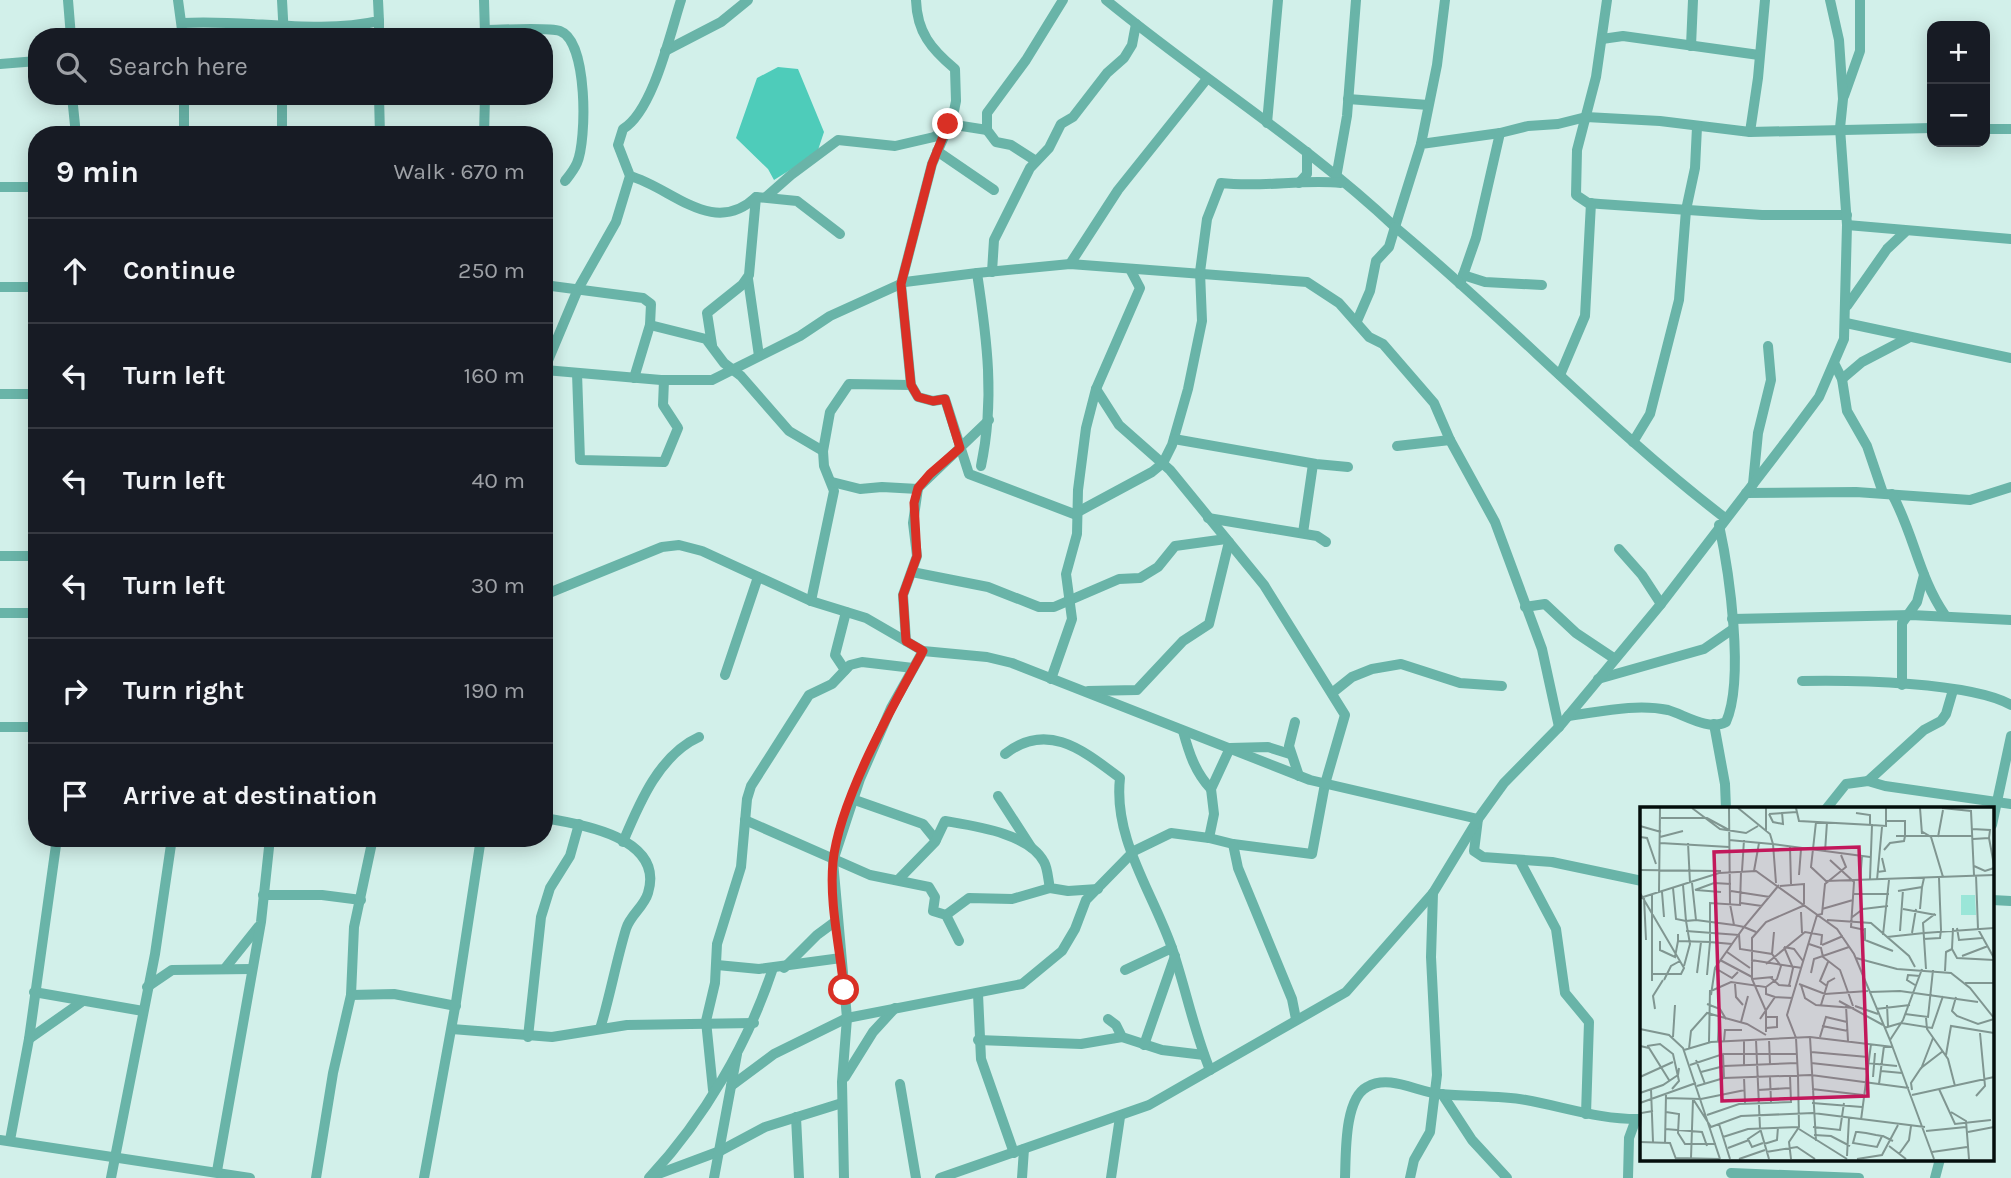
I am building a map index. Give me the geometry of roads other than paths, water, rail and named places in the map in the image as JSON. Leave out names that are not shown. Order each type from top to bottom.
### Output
[{"type":"street","points":[[68,0],[70,28]]},
{"type":"street","points":[[178,0],[183,28]]},
{"type":"street","points":[[282,0],[284,28]]},
{"type":"street","points":[[378,0],[379,28]]},
{"type":"street","points":[[484,0],[485,28]]},
{"type":"street","points":[[553,349],[578,289],[616,222],[630,176],[618,145],[622,129],[635,122],[665,51],[681,0]]},
{"type":"street","points":[[665,51],[721,22],[748,0]]},
{"type":"street","points":[[916,0],[916,15],[927,39],[936,54],[955,69],[956,101],[937,151],[901,284],[911,385],[918,397],[933,401],[945,399],[968,474],[1060,509],[1077,512],[1133,483],[1163,463],[1174,439],[1202,321],[1200,272],[1207,219],[1221,183],[1264,186],[1339,181]]},
{"type":"street","points":[[1035,161],[1012,145],[996,142],[987,130],[987,113],[1026,60],[1063,0]]},
{"type":"street","points":[[1105,0],[1206,80],[1307,152],[1339,181],[1351,186],[1395,227],[1462,280],[1560,375],[1722,522],[1729,571],[1734,677],[1729,715],[1724,723],[1714,724],[1647,708],[1568,716]]},
{"type":"street","points":[[1267,123],[1278,0]]},
{"type":"street","points":[[1339,181],[1356,0]]},
{"type":"street","points":[[1357,321],[1370,291],[1377,261],[1389,247],[1421,144],[1437,65],[1445,0]]},
{"type":"street","points":[[1607,0],[1602,39],[1577,150],[1576,195],[1591,204],[1847,220],[1905,232],[2011,239]]},
{"type":"street","points":[[1692,46],[1693,0]]},
{"type":"street","points":[[1750,132],[1765,0]]},
{"type":"street","points":[[940,1178],[1149,1105],[1346,992],[1433,893],[1478,819],[1504,783],[1559,727],[1661,604],[1819,397],[1835,366],[1844,339],[1847,306],[1847,220],[1840,128],[1843,99],[1839,40],[1830,0]]},
{"type":"street","points":[[1843,99],[1860,51],[1860,0]]},
{"type":"street","points":[[183,23],[351,27],[379,21]]},
{"type":"street","points":[[992,272],[994,240],[1035,161],[1049,148],[1061,124],[1073,117],[1107,73],[1124,58],[1132,45],[1136,24]]},
{"type":"street","points":[[553,31],[560,31],[572,39],[579,57],[582,124],[578,162],[565,181]]},
{"type":"street","points":[[1602,39],[1623,36],[1759,55]]},
{"type":"street","points":[[0,64],[28,62]]},
{"type":"street","points":[[1070,264],[1118,190],[1172,118],[1206,80]]},
{"type":"street","points":[[1348,99],[1428,105]]},
{"type":"street","points":[[73,105],[75,126]]},
{"type":"street","points":[[184,105],[184,126]]},
{"type":"street","points":[[282,105],[282,126]]},
{"type":"street","points":[[379,105],[380,126]]},
{"type":"street","points":[[484,126],[485,105]]},
{"type":"street","points":[[1421,144],[1586,117],[1660,121],[1750,132],[1927,128]]},
{"type":"street","points":[[630,176],[649,181],[679,202],[708,212],[721,212],[747,205],[761,197],[838,140],[895,146],[933,137],[946,127],[987,130]]},
{"type":"street","points":[[1633,442],[1650,414],[1679,300],[1686,210],[1692,190],[1697,127]]},
{"type":"street","points":[[1990,129],[2011,129]]},
{"type":"street","points":[[1462,280],[1476,238],[1500,133]]},
{"type":"street","points":[[937,151],[994,190]]},
{"type":"street","points":[[1299,183],[1307,174],[1307,152]]},
{"type":"street","points":[[0,187],[28,187]]},
{"type":"street","points":[[761,197],[805,204],[840,234]]},
{"type":"street","points":[[759,356],[748,279],[761,197]]},
{"type":"street","points":[[1560,375],[1585,316],[1591,204]]},
{"type":"street","points":[[1847,306],[1887,249],[1905,232]]},
{"type":"street","points":[[553,371],[664,380],[712,380],[800,336],[830,316],[901,284],[977,273],[1070,264],[1307,282],[1339,303],[1434,403],[1450,440],[1495,522],[1542,649],[1559,727]]},
{"type":"street","points":[[1051,679],[1072,619],[1066,574],[1076,534],[1086,428],[1096,389],[1140,288],[1130,269]]},
{"type":"street","points":[[977,273],[989,360],[989,420],[981,466]]},
{"type":"street","points":[[712,346],[707,313],[748,279]]},
{"type":"street","points":[[1462,280],[1542,285]]},
{"type":"street","points":[[553,286],[643,298],[651,304],[650,325],[634,378]]},
{"type":"street","points":[[0,287],[28,287]]},
{"type":"street","points":[[1846,323],[2011,358]]},
{"type":"street","points":[[650,325],[696,334],[712,346],[724,363],[766,402],[789,431],[823,451]]},
{"type":"street","points":[[1842,379],[1862,362],[1908,338]]},
{"type":"street","points":[[1753,484],[1758,433],[1772,380],[1768,346]]},
{"type":"street","points":[[1835,366],[1842,379],[1847,411],[1867,446],[1887,494],[1913,536],[1923,575],[1933,599],[1945,615]]},
{"type":"street","points":[[577,373],[580,460],[664,461],[678,428],[663,405],[664,380]]},
{"type":"street","points":[[811,601],[834,491],[824,466],[823,451],[830,412],[849,384],[911,385]]},
{"type":"street","points":[[731,1086],[780,1051],[847,1018],[1022,984],[1062,951],[1075,929],[1086,900],[1134,851],[1171,832],[1233,844],[1312,854],[1325,785],[1345,715],[1264,585],[1163,463],[1119,425],[1096,389]]},
{"type":"street","points":[[0,394],[28,394]]},
{"type":"street","points":[[906,641],[903,595],[917,556],[913,523],[918,489],[930,474],[989,420]]},
{"type":"street","points":[[1174,439],[1312,464],[1348,467]]},
{"type":"street","points":[[1397,446],[1450,440]]},
{"type":"street","points":[[1303,533],[1312,464]]},
{"type":"street","points":[[832,482],[860,489],[882,486],[918,489]]},
{"type":"street","points":[[1745,494],[1887,494],[1970,500],[2011,487]]},
{"type":"street","points":[[1208,518],[1303,533],[1317,536],[1326,542]]},
{"type":"street","points":[[912,572],[988,587],[1039,607],[1054,607],[1119,579],[1140,578],[1158,567],[1175,546],[1228,540]]},
{"type":"street","points":[[1082,691],[1137,690],[1183,641],[1209,624],[1228,540]]},
{"type":"street","points":[[553,591],[662,547],[679,545],[702,551],[811,601],[866,618],[923,651],[987,657],[1325,785],[1478,819]]},
{"type":"street","points":[[1619,549],[1642,575],[1661,604]]},
{"type":"street","points":[[0,556],[28,556]]},
{"type":"street","points":[[1902,685],[1902,624],[1917,602],[1923,575]]},
{"type":"street","points":[[725,674],[758,577]]},
{"type":"street","points":[[1525,607],[1545,604],[1576,633],[1615,659]]},
{"type":"street","points":[[845,670],[835,655],[846,612]]},
{"type":"street","points":[[0,613],[28,613]]},
{"type":"street","points":[[1598,679],[1704,649],[1733,624],[1906,615],[2011,620]]},
{"type":"street","points":[[844,1178],[842,1082],[847,1018],[836,921],[833,861],[852,799],[891,708],[923,651]]},
{"type":"street","points":[[713,1090],[706,1021],[717,965],[717,944],[741,867],[751,786],[802,702],[809,695],[832,684],[845,670],[862,662],[913,668]]},
{"type":"street","points":[[1332,693],[1352,677],[1372,669],[1401,664],[1460,683],[1502,687]]},
{"type":"street","points":[[1802,681],[1952,690],[1998,698],[2011,705]]},
{"type":"street","points":[[1868,781],[1924,730],[1941,721],[1946,714],[1952,690]]},
{"type":"street","points":[[1295,722],[1290,737],[1290,754],[1299,776]]},
{"type":"street","points":[[1714,724],[1725,784],[1726,807]]},
{"type":"street","points":[[0,727],[28,727]]},
{"type":"street","points":[[1183,731],[1189,754],[1201,779],[1210,789],[1214,814],[1209,838]]},
{"type":"street","points":[[1994,812],[2004,778],[2011,736]]},
{"type":"street","points":[[623,842],[646,792],[684,743],[699,737]]},
{"type":"street","points":[[1005,754],[1027,742],[1062,740],[1076,746],[1120,778],[1119,814],[1150,899],[1174,952],[1210,1070]]},
{"type":"street","points":[[1230,748],[1268,747],[1290,754]]},
{"type":"street","points":[[1210,789],[1230,748]]},
{"type":"street","points":[[1828,807],[1846,784],[1868,781],[1885,786],[2011,804]]},
{"type":"street","points":[[998,796],[1044,862],[1050,888]]},
{"type":"street","points":[[852,799],[923,824],[936,840]]},
{"type":"street","points":[[1478,819],[1475,852],[1489,859],[1552,862],[1640,881]]},
{"type":"street","points":[[553,820],[579,824],[636,847],[647,859],[650,883],[647,895],[626,928],[600,1029]]},
{"type":"street","points":[[745,820],[870,876],[929,887],[935,897],[933,911],[946,915],[959,941]]},
{"type":"street","points":[[898,880],[936,840],[945,821],[998,832],[1031,847]]},
{"type":"street","points":[[528,1037],[541,917],[550,888],[570,856],[579,824]]},
{"type":"street","points":[[1233,844],[1238,868],[1292,999],[1296,1020]]},
{"type":"street","points":[[56,847],[29,1039],[5,1140],[116,1155],[250,1178]]},
{"type":"street","points":[[111,1178],[155,954],[172,847]]},
{"type":"street","points":[[217,1171],[261,922],[269,847]]},
{"type":"street","points":[[316,1178],[333,1073],[351,995],[352,939],[371,847]]},
{"type":"street","points":[[424,1178],[456,1006],[480,847]]},
{"type":"street","points":[[1520,861],[1556,929],[1565,993],[1589,1022],[1586,1114]]},
{"type":"street","points":[[946,915],[968,898],[1012,899],[1050,888],[1068,891],[1098,889]]},
{"type":"street","points":[[1410,1178],[1414,1160],[1430,1132],[1438,1093],[1431,957],[1433,893]]},
{"type":"street","points":[[263,895],[322,895],[360,900]]},
{"type":"street","points":[[650,1178],[690,1129],[754,1023],[779,968],[836,921]]},
{"type":"street","points":[[226,967],[261,922]]},
{"type":"street","points":[[1125,970],[1174,952]]},
{"type":"street","points":[[1144,1045],[1174,952]]},
{"type":"street","points":[[155,954],[172,970]]},
{"type":"street","points":[[717,965],[736,969],[779,968],[841,958]]},
{"type":"street","points":[[147,987],[172,970],[226,967],[251,969]]},
{"type":"street","points":[[34,992],[143,1011]]},
{"type":"street","points":[[351,995],[394,994],[456,1006]]},
{"type":"street","points":[[978,994],[978,1040],[994,1100],[1019,1151],[1021,1178]]},
{"type":"street","points":[[29,1039],[83,1001]]},
{"type":"street","points":[[842,1082],[873,1032],[895,1009]]},
{"type":"street","points":[[1108,1019],[1116,1025],[1122,1037]]},
{"type":"street","points":[[452,1029],[528,1037],[578,1034],[627,1025],[706,1021],[754,1023]]},
{"type":"street","points":[[978,1040],[1081,1044],[1122,1037],[1144,1045],[1204,1055]]},
{"type":"street","points":[[714,1178],[738,1048]]},
{"type":"street","points":[[1345,1178],[1348,1130],[1357,1097],[1365,1087],[1381,1082],[1438,1093],[1466,1093],[1516,1099],[1607,1119],[1639,1119],[1629,1138],[1628,1178]]},
{"type":"street","points":[[900,1084],[916,1178]]},
{"type":"street","points":[[1438,1093],[1472,1140],[1507,1178]]},
{"type":"street","points":[[650,1178],[720,1151],[765,1127],[842,1103]]},
{"type":"street","points":[[796,1117],[799,1178]]},
{"type":"street","points":[[1111,1178],[1120,1117]]},
{"type":"street","points":[[1927,1160],[1935,1176]]},
{"type":"street","points":[[1731,1175],[1859,1178]]}]
